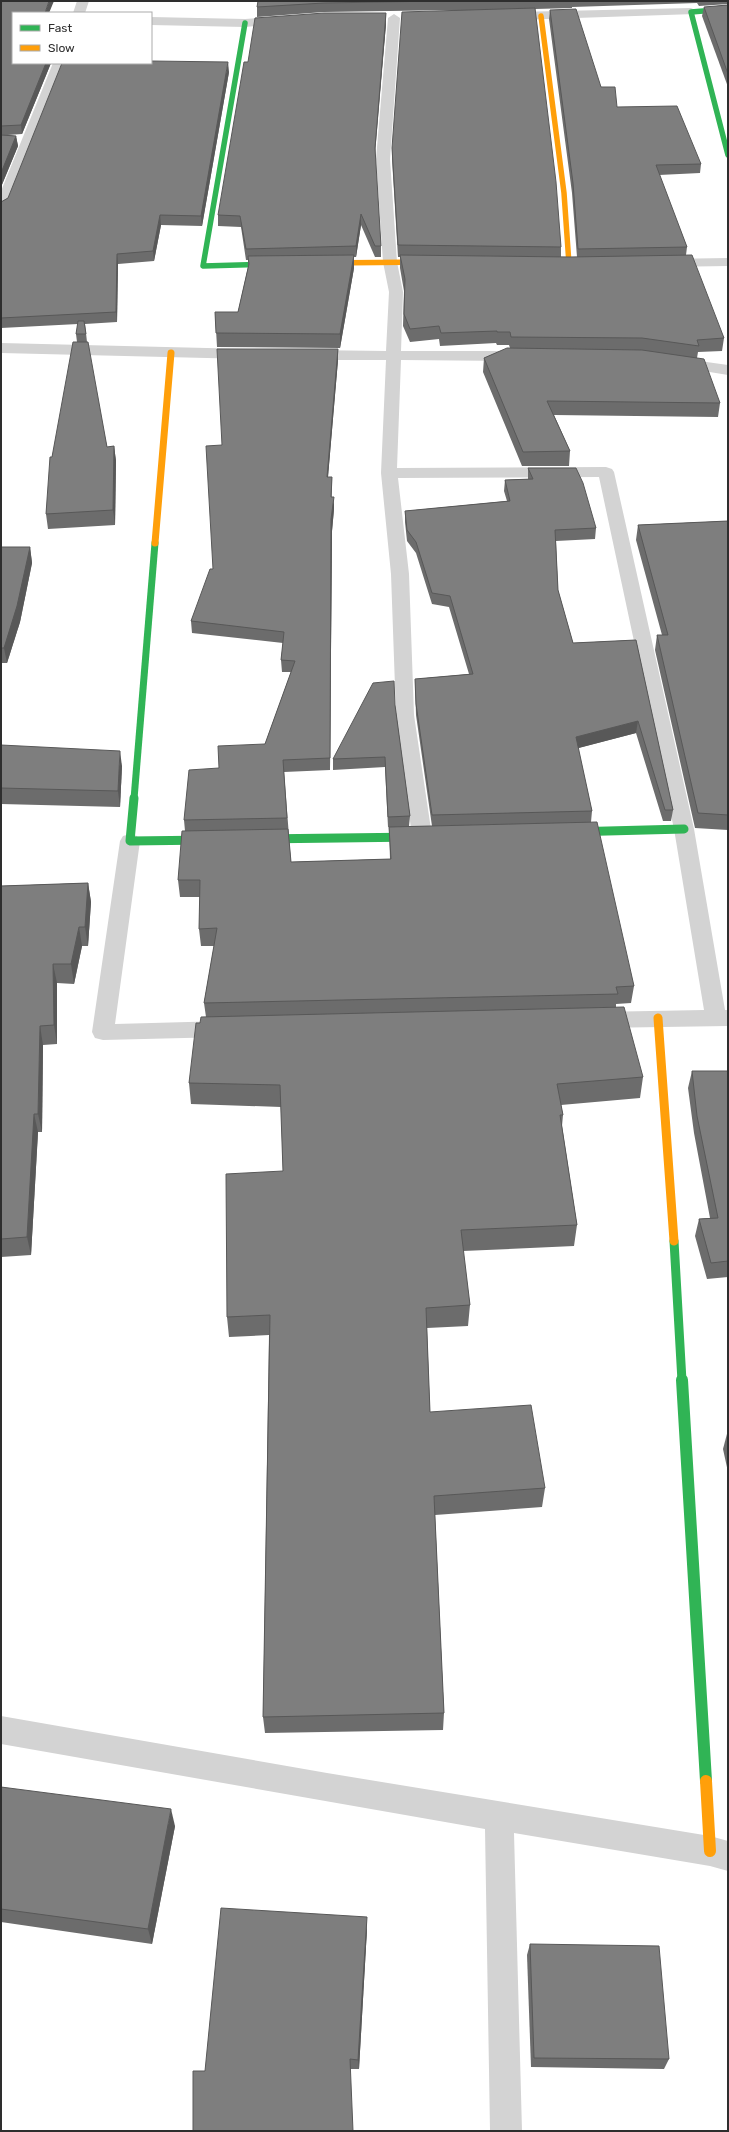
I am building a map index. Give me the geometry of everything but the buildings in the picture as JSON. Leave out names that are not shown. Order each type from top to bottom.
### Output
[{"type":"street","points":[[79,12],[83,1]]},
{"type":"street","points":[[503,16],[691,12],[728,8]]},
{"type":"street","points":[[691,12],[728,156]]},
{"type":"street","points":[[542,16],[564,193],[569,264]]},
{"type":"street","points":[[248,839],[426,836],[405,715],[400,574],[390,473],[396,292],[390,262],[383,159],[396,18]]},
{"type":"street","points":[[152,21],[245,23],[292,20]]},
{"type":"street","points":[[245,23],[203,266],[289,264]]},
{"type":"street","points":[[1,208],[59,64]]},
{"type":"street","points":[[15,140],[28,140]]},
{"type":"street","points":[[312,264],[437,262]]},
{"type":"street","points":[[649,263],[728,262]]},
{"type":"street","points":[[538,264],[585,264]]},
{"type":"street","points":[[1,348],[259,354]]},
{"type":"street","points":[[171,353],[130,841],[103,1032],[246,1029]]},
{"type":"street","points":[[290,354],[529,356]]},
{"type":"street","points":[[662,360],[728,370]]},
{"type":"street","points":[[390,473],[606,472],[684,829],[722,1018],[578,1020]]},
{"type":"street","points":[[557,833],[684,829]]},
{"type":"street","points":[[130,841],[224,840]]},
{"type":"street","points":[[1,1730],[719,1854],[658,1018]]},
{"type":"street","points":[[499,1816],[506,2131]]},
{"type":"traffic: fast","points":[[728,9],[691,12],[728,155]]},
{"type":"traffic: fast","points":[[245,23],[203,266],[278,264]]},
{"type":"traffic: fast","points":[[155,543],[130,841],[211,840]]},
{"type":"traffic: fast","points":[[569,832],[684,829]]},
{"type":"traffic: fast","points":[[259,839],[419,837]]},
{"type":"traffic: fast","points":[[674,1241],[706,1781]]},
{"type":"traffic: slow","points":[[541,16],[564,193],[569,264],[546,264]]},
{"type":"traffic: slow","points":[[324,263],[430,262]]},
{"type":"traffic: slow","points":[[155,543],[171,353]]},
{"type":"traffic: slow","points":[[658,1018],[674,1241]]},
{"type":"traffic: slow","points":[[706,1781],[710,1851]]}]
